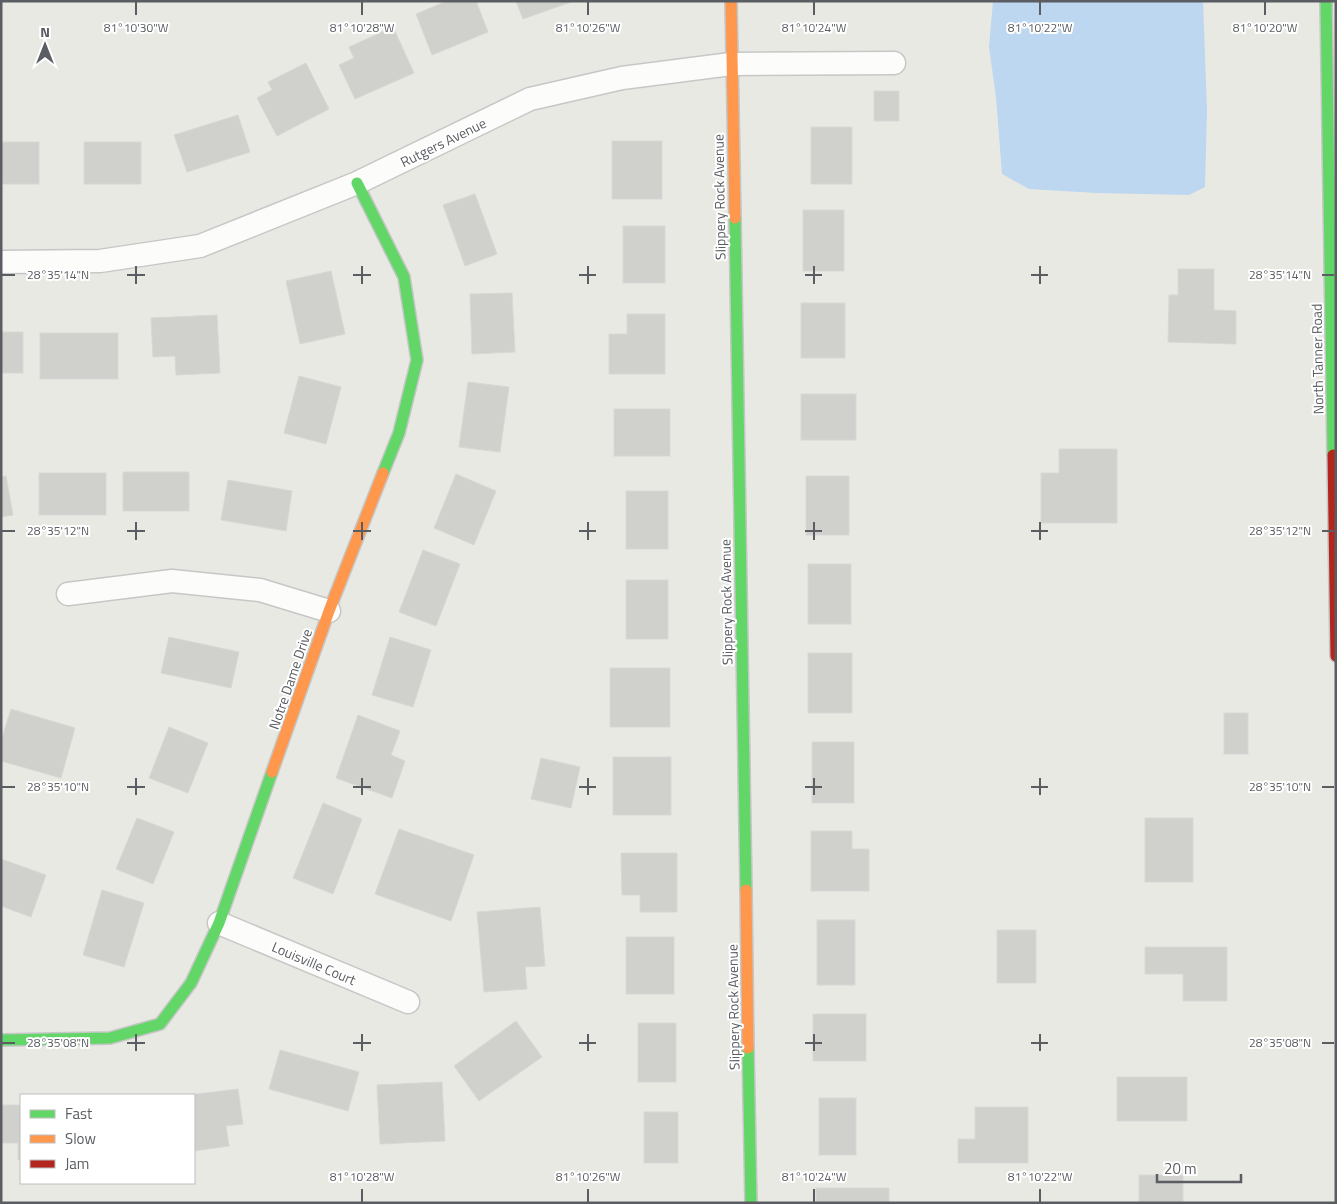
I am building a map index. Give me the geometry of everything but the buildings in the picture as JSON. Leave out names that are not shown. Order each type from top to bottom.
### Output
[{"type":"street","name":"Slippery Rock Avenue","points":[[731,1],[751,1203]]},
{"type":"street","name":"North Tanner Road","points":[[1326,1],[1336,656]]},
{"type":"street","name":"Rutgers Avenue","points":[[1,262],[100,261],[200,246],[357,183],[530,99],[622,78],[731,64],[894,63]]},
{"type":"street","name":"Notre Dame Drive","points":[[1,1040],[110,1038],[160,1024],[191,983],[219,923],[329,611],[399,433],[417,360],[404,277],[357,183]]},
{"type":"street","points":[[68,594],[172,581],[260,590],[329,611]]},
{"type":"street","name":"Louisville Court","points":[[219,923],[408,1002]]},
{"type":"water","points":[[993,1],[1203,1],[1207,110],[1205,187],[1189,195],[1029,189],[1002,174],[996,97],[989,47]]},
{"type":"traffic: fast","points":[[1326,1],[1333,455]]},
{"type":"traffic: fast","points":[[357,183],[404,277],[417,360],[399,433],[383,473]]},
{"type":"traffic: fast","points":[[735,218],[746,890]]},
{"type":"traffic: fast","points":[[1,1040],[110,1038],[160,1024],[191,983],[219,923],[272,772]]},
{"type":"traffic: fast","points":[[748,1048],[751,1203]]},
{"type":"traffic: slow","points":[[731,1],[735,218]]},
{"type":"traffic: slow","points":[[272,772],[329,611],[383,473]]},
{"type":"traffic: slow","points":[[746,890],[748,1048]]},
{"type":"traffic: jam","points":[[1333,455],[1336,656]]}]
